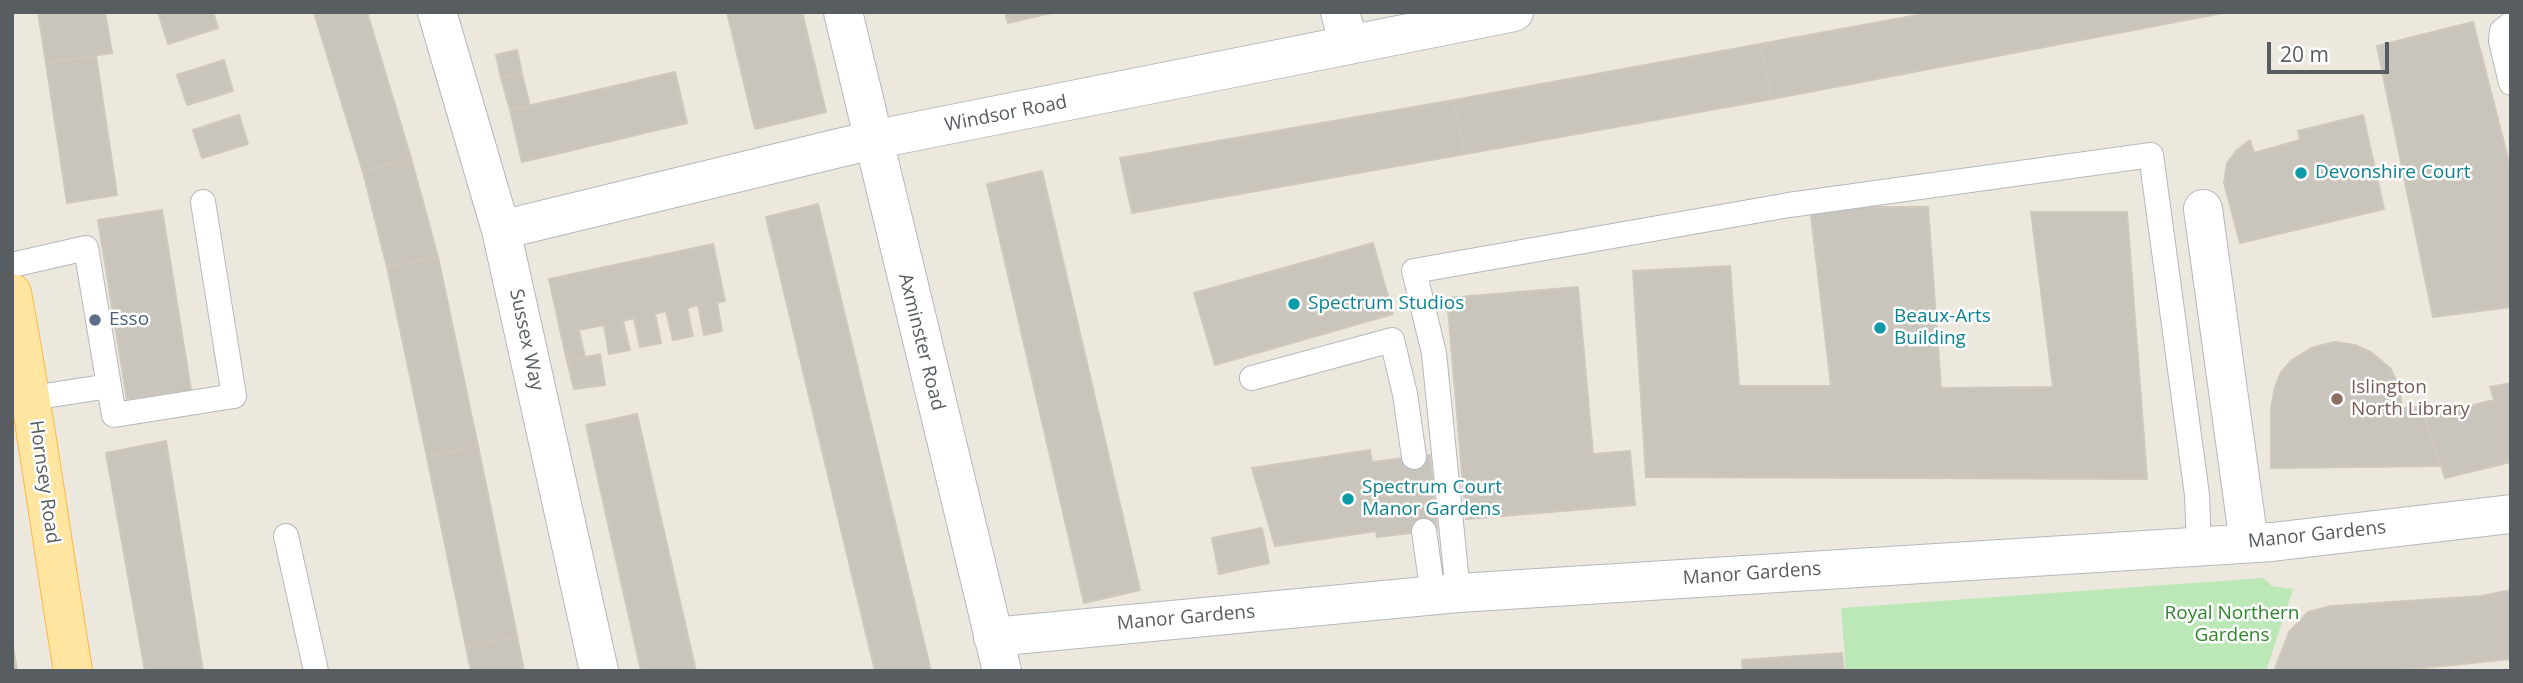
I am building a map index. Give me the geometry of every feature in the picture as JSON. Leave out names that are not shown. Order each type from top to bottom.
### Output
[{"type":"main road","name":"Hornsey Road","points":[[12,293],[32,398],[43,486],[74,671]]},
{"type":"street","name":"Sussex Way","points":[[437,12],[501,230],[599,671]]},
{"type":"street","name":"Axminster Road","points":[[843,12],[997,654]]},
{"type":"street","name":"Windsor Road","points":[[501,230],[1344,29],[1514,12]]},
{"type":"street","points":[[2203,209],[2249,543]]},
{"type":"street","name":"Manor Gardens","points":[[997,654],[1446,594],[2249,543],[2511,514]]},
{"type":"lane","points":[[2511,24],[2502,31],[2501,41],[2511,83]]},
{"type":"lane","points":[[1446,594],[1434,353],[1415,271],[1789,205],[2151,155],[2197,495],[2199,546]]},
{"type":"lane","points":[[12,265],[86,248],[114,415],[234,396],[203,202]]},
{"type":"lane","points":[[1252,378],[1392,340],[1405,394],[1414,457]]},
{"type":"lane","points":[[32,398],[109,386]]},
{"type":"lane","points":[[1424,531],[1446,594]]},
{"type":"lane","points":[[286,536],[316,671]]},
{"type":"green space","name":"Royal Northern Gardens","points":[[2263,578],[2272,586],[2293,589],[2266,671],[1846,671],[1841,608]]},
{"type":"building","points":[[38,12],[105,12],[112,53],[46,63]]},
{"type":"building","points":[[168,12],[213,12],[218,28],[168,44],[159,15]]},
{"type":"building","points":[[314,12],[337,12],[316,19]]},
{"type":"building","points":[[337,12],[367,12],[411,158],[363,172],[316,19]]},
{"type":"building","points":[[727,12],[802,12],[826,112],[755,129]]},
{"type":"building","points":[[1005,12],[1056,12],[1008,23]]},
{"type":"building","points":[[1934,12],[2228,12],[1772,99],[1760,44]]},
{"type":"building","points":[[2473,22],[2511,170],[2511,307],[2433,317],[2377,46]]},
{"type":"building","points":[[1760,44],[1772,99],[1465,154],[1454,100]]},
{"type":"building","points":[[517,50],[522,74],[501,78],[496,55]]},
{"type":"building","points":[[96,56],[117,195],[67,203],[46,63]]},
{"type":"building","points":[[224,60],[233,91],[187,105],[177,75]]},
{"type":"building","points":[[675,72],[687,123],[522,162],[510,110]]},
{"type":"building","points":[[522,74],[530,106],[510,110],[501,78]]},
{"type":"building","points":[[1454,100],[1465,154],[1132,213],[1120,158]]},
{"type":"building","points":[[239,115],[248,144],[202,158],[193,130]]},
{"type":"building","name":"Devonshire Court","points":[[2363,115],[2384,209],[2240,243],[2224,183],[2227,163],[2236,151],[2250,140],[2254,153],[2300,140],[2298,131]]},
{"type":"building","points":[[411,158],[438,257],[387,267],[363,172]]},
{"type":"building","points":[[1042,171],[1140,590],[1084,603],[987,184]]},
{"type":"building","points":[[818,204],[931,671],[875,671],[766,217]]},
{"type":"building","name":"Beaux-Arts Building","points":[[1810,207],[1928,207],[1941,388],[2053,387],[2031,212],[2127,212],[2147,479],[1646,477],[1633,271],[1730,266],[1739,386],[1831,386]]},
{"type":"building","points":[[162,210],[191,390],[127,400],[98,220]]},
{"type":"building","name":"Spectrum Studios","points":[[1373,243],[1393,314],[1215,365],[1194,293]]},
{"type":"building","points":[[713,244],[725,301],[717,303],[722,331],[704,335],[698,305],[687,308],[693,336],[673,340],[666,311],[655,314],[661,343],[640,347],[634,318],[623,321],[630,350],[609,354],[604,325],[579,330],[585,357],[567,361],[549,279]]},
{"type":"building","points":[[438,257],[478,446],[427,457],[387,267]]},
{"type":"building","points":[[1578,287],[1593,454],[1630,451],[1635,505],[1466,519],[1447,298]]},
{"type":"building","name":"Islington North Library","points":[[2334,342],[2355,345],[2371,352],[2391,369],[2400,391],[2402,408],[2421,407],[2440,466],[2271,468],[2271,408],[2281,372],[2292,360],[2311,348]]},
{"type":"building","points":[[600,354],[605,385],[574,389],[567,361]]},
{"type":"building","points":[[2511,383],[2511,462],[2445,478],[2425,417],[2494,400],[2490,387]]},
{"type":"building","points":[[637,414],[696,671],[641,671],[586,425]]},
{"type":"building","points":[[166,441],[203,671],[145,671],[106,453]]},
{"type":"building","points":[[478,446],[517,636],[466,647],[427,457]]},
{"type":"building","name":"Spectrum Court Manor Gardens","points":[[1370,450],[1372,462],[1430,455],[1437,530],[1377,537],[1376,531],[1275,546],[1252,468]]},
{"type":"building","points":[[1262,528],[1269,563],[1219,574],[1212,538]]},
{"type":"building","points":[[2511,590],[2511,659],[2394,671],[2274,671],[2289,632],[2308,612],[2331,606],[2481,596]]},
{"type":"building","points":[[517,636],[524,671],[471,671],[466,647]]},
{"type":"building","points":[[12,640],[17,671],[12,671]]},
{"type":"building","points":[[1842,653],[1844,671],[1743,671],[1742,660]]},
{"type":"place","name":"Devonshire Court","points":[[2301,173]]},
{"type":"place","name":"Spectrum Studios","points":[[1294,304]]},
{"type":"place","name":"Esso","points":[[95,320]]},
{"type":"place","name":"Beaux-Arts Building","points":[[1880,328]]},
{"type":"place","name":"Islington North Library","points":[[2337,399]]},
{"type":"place","name":"Spectrum Court Manor Gardens","points":[[1348,499]]}]
